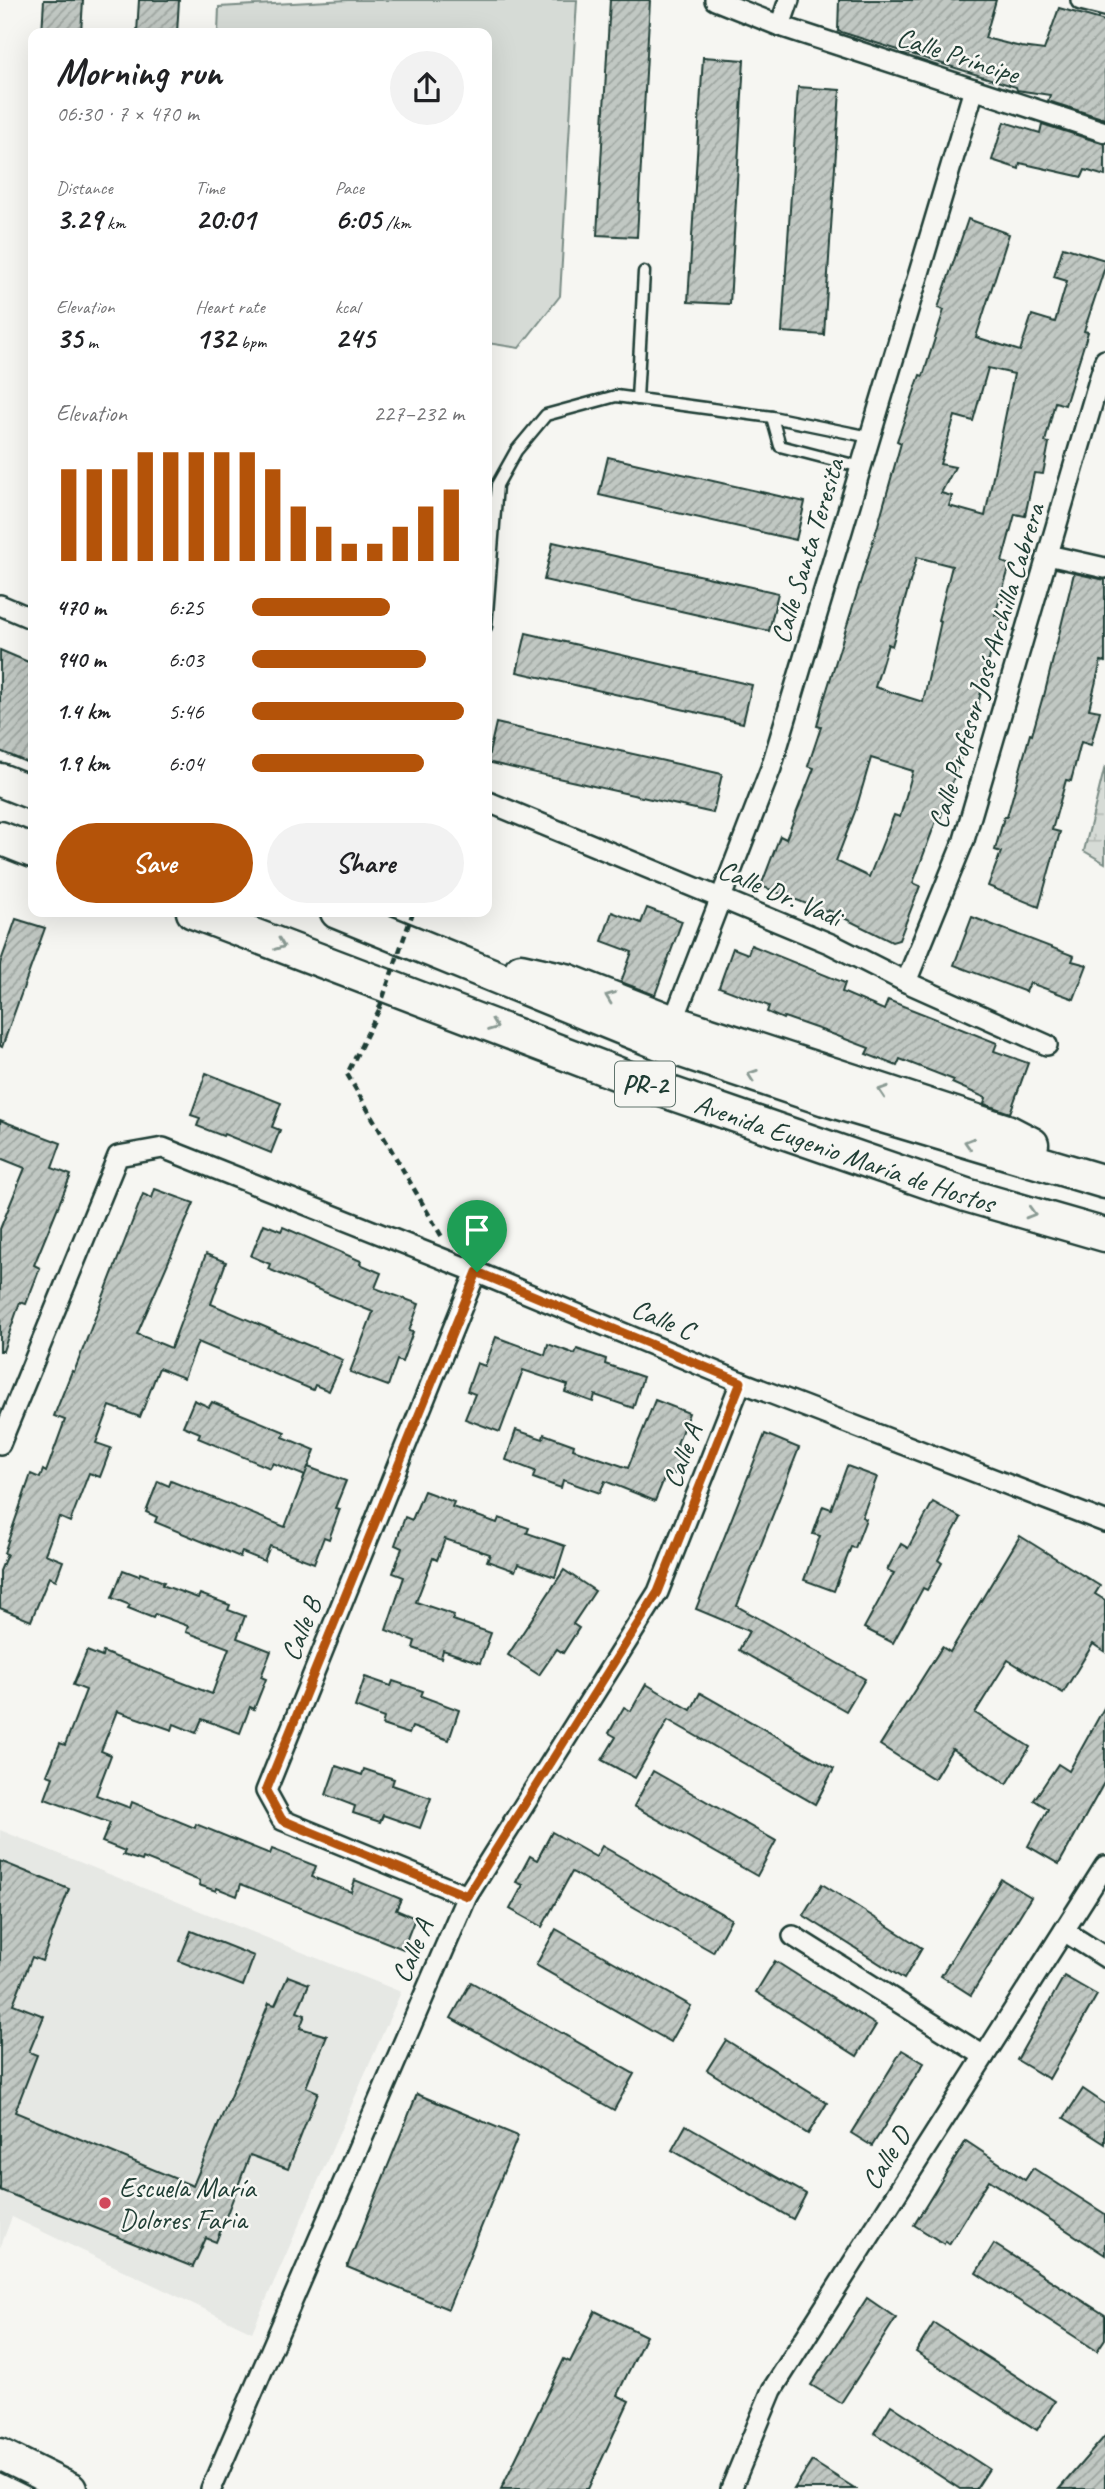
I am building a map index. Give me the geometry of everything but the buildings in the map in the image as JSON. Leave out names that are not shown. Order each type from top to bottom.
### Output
[{"type":"highway","points":[[0,780],[28,791]]},
{"type":"highway","points":[[0,838],[28,849]]},
{"type":"highway","name":"Avenida Eugenio María de Hostos","points":[[206,917],[650,1086],[966,1195],[1105,1235]]},
{"type":"highway","name":"Avenida Eugenio María de Hostos","points":[[350,917],[664,1045],[825,1099],[1105,1181]]},
{"type":"highway","points":[[425,947],[566,981],[673,1022],[1007,1132],[1105,1181]]},
{"type":"main road","points":[[0,2454],[71,2489]]},
{"type":"street","name":"Calle Príncipe","points":[[715,0],[779,26],[1105,132]]},
{"type":"street","points":[[779,26],[789,0]]},
{"type":"street","points":[[1081,0],[1105,6]]},
{"type":"street","name":"Calle Santa Teresita","points":[[673,1022],[771,768],[974,89]]},
{"type":"street","name":"Calle Profesor José Archilla Cabrera","points":[[906,982],[964,840],[1105,360]]},
{"type":"street","points":[[1048,555],[1105,568]]},
{"type":"street","points":[[0,606],[28,617]]},
{"type":"street","name":"Calle Dr. Vadi","points":[[492,803],[831,944],[906,982],[1047,1045]]},
{"type":"street","name":"Calle C","points":[[0,1444],[118,1156],[163,1148],[467,1268],[741,1382],[1105,1522]]},
{"type":"street","name":"Calle B","points":[[467,1268],[266,1791],[282,1820],[467,1896]]},
{"type":"street","name":"Calle A","points":[[211,2489],[467,1896],[658,1592],[741,1382]]},
{"type":"street","name":"Calle D","points":[[731,2489],[772,2390],[1105,1866]]},
{"type":"street","points":[[1064,1931],[1105,1957]]},
{"type":"street","points":[[793,1936],[984,2056]]},
{"type":"lane","points":[[637,399],[644,272]]},
{"type":"lane","points":[[492,550],[497,485],[516,450],[546,415],[615,396],[772,417],[870,437]]},
{"type":"lane","points":[[772,417],[780,446],[861,467]]},
{"type":"path","points":[[410,917],[379,1009],[347,1074],[467,1268]]},
{"type":"shaded area","points":[[0,1830],[401,1992],[252,2332],[12,2217],[0,2248]]},
{"type":"green space","points":[[348,0],[577,0],[560,296],[519,348],[492,344],[492,28],[218,28],[219,7]]},
{"type":"green space","points":[[1105,766],[1105,863],[1084,851]]},
{"type":"place","name":"Escuela María Dolores Faria","points":[[105,2203]]},
{"type":"route","points":[[477,1272],[741,1382],[658,1592],[467,1896],[282,1820],[266,1791],[477,1272]]}]
